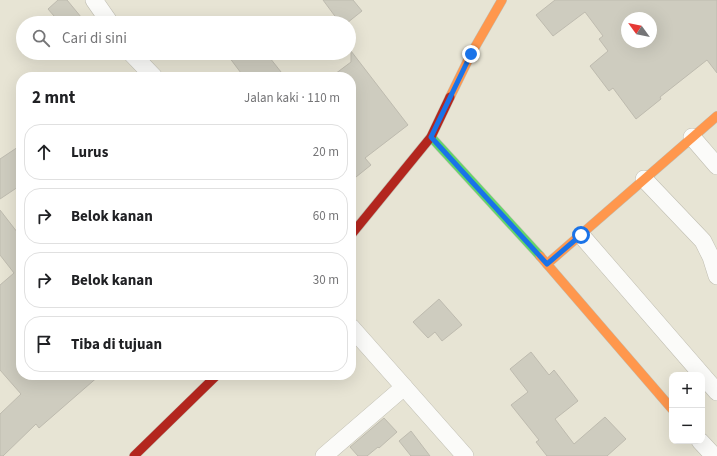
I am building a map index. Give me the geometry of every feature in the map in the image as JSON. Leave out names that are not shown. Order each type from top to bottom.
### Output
[{"type":"street","points":[[94,0],[105,16]]},
{"type":"street","points":[[356,229],[431,137],[471,54],[502,0]]},
{"type":"street","points":[[138,60],[149,72]]},
{"type":"street","points":[[547,264],[717,116]]},
{"type":"street","points":[[431,137],[547,264],[671,408]]},
{"type":"street","points":[[692,137],[717,166]]},
{"type":"street","points":[[644,179],[703,241],[711,257],[717,276]]},
{"type":"street","points":[[581,235],[717,392]]},
{"type":"street","points":[[356,333],[465,456]]},
{"type":"street","points":[[134,456],[212,380]]},
{"type":"street","points":[[324,456],[404,387]]},
{"type":"street","points":[[703,444],[714,456]]},
{"type":"building","points":[[58,0],[67,0],[80,16],[54,16],[48,9]]},
{"type":"building","points":[[323,0],[353,0],[362,11],[356,16],[335,16]]},
{"type":"building","points":[[555,0],[717,0],[717,73],[707,60],[660,97],[661,99],[636,119],[613,88],[609,91],[590,66],[608,51],[599,39],[603,36],[585,12],[553,36],[536,15]]},
{"type":"building","points":[[356,57],[408,125],[365,158],[371,165],[356,177],[356,72],[338,72],[351,62],[351,60],[356,60]]},
{"type":"building","points":[[231,60],[272,60],[281,72],[240,72]]},
{"type":"building","points":[[16,148],[16,188],[0,199],[0,159]]},
{"type":"building","points":[[0,210],[16,231],[16,380],[94,380],[39,428],[36,424],[3,456],[0,456],[0,414],[21,394],[0,370],[0,285],[14,273],[0,255]]},
{"type":"building","points":[[439,299],[462,325],[442,341],[435,332],[428,338],[413,322]]},
{"type":"building","points":[[531,352],[549,375],[554,370],[578,401],[555,419],[574,444],[605,417],[626,439],[607,456],[547,456],[536,442],[539,440],[511,405],[528,392],[510,369]]},
{"type":"building","points":[[384,418],[397,432],[379,448],[378,447],[367,456],[358,456],[350,447]]},
{"type":"building","points":[[411,431],[430,456],[411,456],[399,441]]},
{"type":"traffic: fast","points":[[431,137],[540,256]]},
{"type":"traffic: slow","points":[[450,97],[471,54],[502,0]]},
{"type":"traffic: slow","points":[[547,264],[717,116]]},
{"type":"traffic: slow","points":[[540,256],[671,408]]},
{"type":"traffic: jam","points":[[356,229],[431,137],[450,97]]},
{"type":"traffic: jam","points":[[134,456],[212,380]]},
{"type":"route","points":[[471,54],[431,137],[547,264],[581,235]]}]
